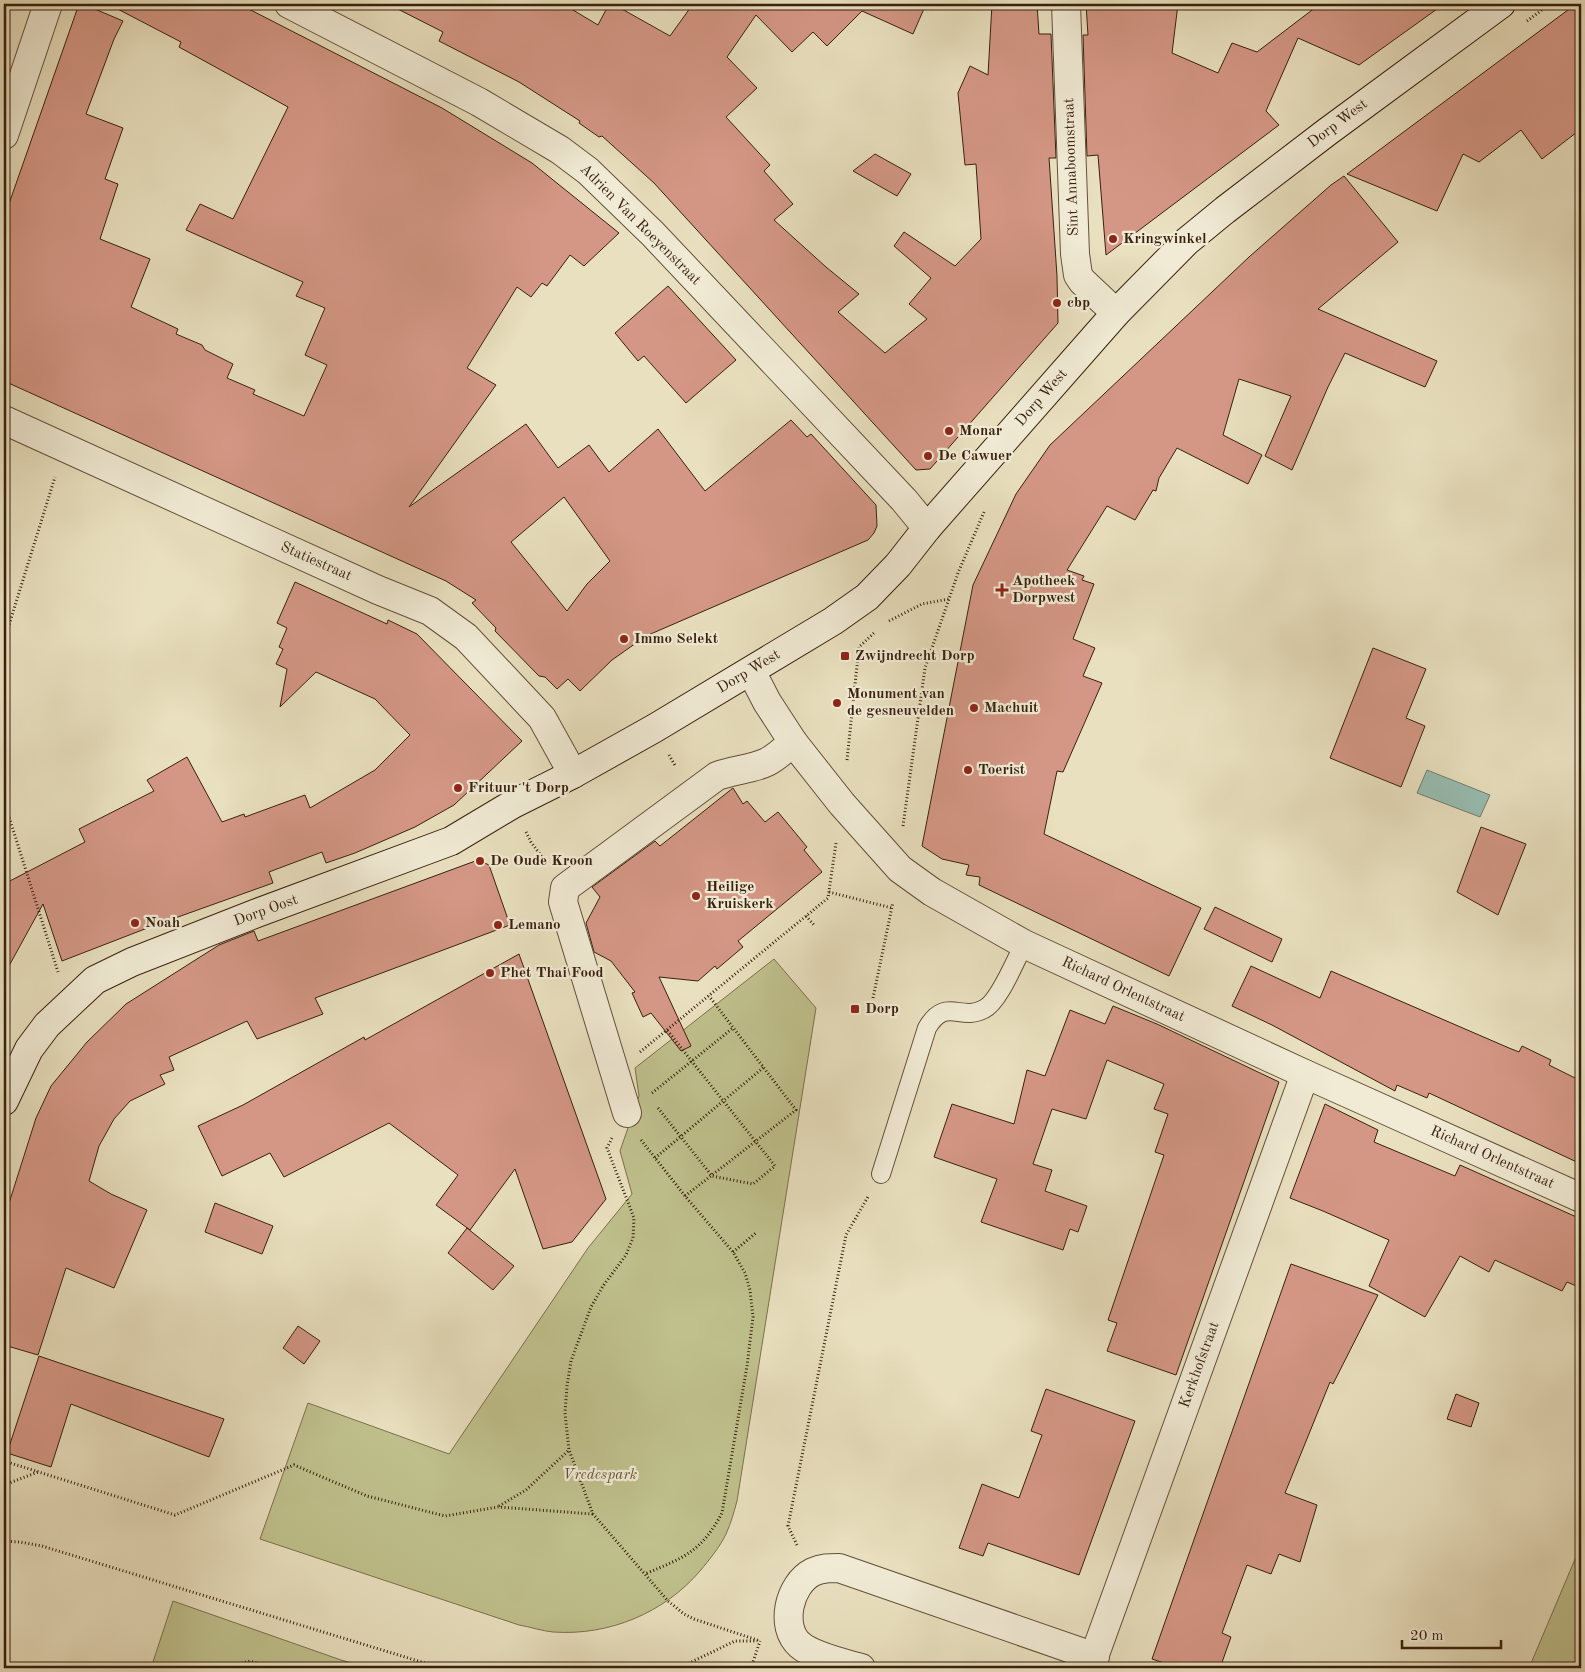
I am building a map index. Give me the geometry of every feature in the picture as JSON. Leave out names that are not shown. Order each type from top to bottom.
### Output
[{"type":"street","points":[[4,134],[48,4]]},
{"type":"street","name":"Adrien Van Roeyenstraat","points":[[289,4],[478,102],[560,150],[588,171],[653,234],[897,493],[927,528]]},
{"type":"street","name":"Sint Annaboomstraat","points":[[1066,4],[1075,254],[1078,275],[1116,313]]},
{"type":"street","name":"Dorp West","points":[[573,774],[751,671],[833,621],[867,597],[898,566],[927,528],[1116,313],[1179,249],[1225,210],[1501,4]]},
{"type":"street","name":"Statiestraat","points":[[4,420],[378,590],[430,611],[466,637],[542,718],[573,774]]},
{"type":"street","name":"Richard Orlentstraat","points":[[751,671],[767,702],[793,742],[842,804],[894,863],[919,884],[1024,944],[1305,1074],[1581,1198]]},
{"type":"street","points":[[626,1113],[563,902],[565,888],[717,776],[733,770],[751,768],[768,762],[793,742]]},
{"type":"street","name":"Dorp Oost","points":[[4,1101],[29,1049],[47,1025],[95,980],[132,962],[257,913],[451,841],[513,804],[573,774]]},
{"type":"street","name":"Kerkhofstraat","points":[[811,1572],[825,1568],[839,1568],[1092,1662],[1305,1074]]},
{"type":"street","points":[[811,1572],[799,1584],[791,1599],[788,1616],[791,1631],[799,1644],[810,1652],[861,1668]]},
{"type":"lane","points":[[881,1174],[927,1028],[933,1017],[944,1011],[972,1012],[984,1009],[995,1000],[1024,944]]},
{"type":"path","points":[[1520,26],[1550,4]]},
{"type":"path","points":[[4,641],[64,448]]},
{"type":"path","points":[[902,834],[924,668],[958,573],[993,493],[973,477]]},
{"type":"path","points":[[867,597],[883,624]]},
{"type":"path","points":[[611,1062],[637,1055],[828,898],[842,804],[859,646],[883,624],[922,604],[949,599]]},
{"type":"path","points":[[655,728],[671,758],[694,793]]},
{"type":"path","points":[[4,801],[68,1005]]},
{"type":"path","points":[[513,804],[531,842],[565,888]]},
{"type":"path","points":[[829,892],[892,908]]},
{"type":"path","points":[[874,998],[895,894]]},
{"type":"path","points":[[806,916],[814,925]]},
{"type":"path","points":[[685,1196],[796,1110],[708,996]]},
{"type":"path","points":[[648,1096],[733,1028]]},
{"type":"path","points":[[653,1103],[712,1176],[753,1184],[775,1166],[667,1030]]},
{"type":"path","points":[[655,1158],[764,1067]]},
{"type":"path","points":[[626,1113],[635,1133],[733,1252],[745,1273],[750,1290],[753,1317],[747,1366],[722,1513],[712,1532],[696,1549],[676,1561],[645,1574]]},
{"type":"path","points":[[626,1113],[607,1148],[634,1218],[633,1238],[626,1255],[603,1286],[591,1307],[572,1361],[566,1386],[565,1413],[570,1450],[593,1514],[668,1601],[684,1614],[694,1619],[760,1641]]},
{"type":"path","points":[[811,1572],[788,1526],[846,1235],[881,1174]]},
{"type":"path","points":[[733,1252],[757,1232]]},
{"type":"path","points":[[498,1507],[526,1490],[570,1450]]},
{"type":"path","points":[[4,1461],[176,1515],[294,1465],[367,1496],[445,1516],[498,1507],[593,1514]]},
{"type":"path","points":[[4,1485],[40,1472]]},
{"type":"path","points":[[4,1541],[42,1546],[441,1668]]},
{"type":"path","points":[[679,1668],[735,1641],[760,1641]]},
{"type":"path","points":[[751,1668],[760,1641]]},
{"type":"path","points":[[233,1668],[235,1665],[250,1661],[271,1668]]},
{"type":"green space","name":"Vredespark","points":[[774,959],[816,1008],[737,1501],[724,1539],[700,1571],[670,1599],[634,1619],[615,1626],[595,1630],[553,1632],[519,1625],[260,1539],[308,1403],[449,1454],[588,1248],[632,1194],[620,1151],[639,1096],[635,1068]]},
{"type":"green space","points":[[1581,1545],[1581,1668],[1529,1668]]},
{"type":"green space","points":[[173,1601],[341,1660],[370,1668],[151,1668]]},
{"type":"water","points":[[1427,770],[1490,795],[1480,817],[1417,793]]},
{"type":"building","points":[[79,4],[123,21],[114,39],[86,114],[123,128],[105,179],[118,184],[100,239],[150,259],[131,307],[178,329],[176,334],[202,345],[205,350],[233,364],[227,378],[255,390],[253,394],[304,416],[327,365],[305,355],[325,308],[296,296],[303,282],[186,230],[200,204],[233,219],[288,107],[179,47],[181,42],[108,4],[239,4],[442,108],[532,163],[619,233],[584,266],[570,255],[547,286],[542,283],[531,297],[517,287],[467,368],[496,385],[409,507],[526,424],[558,468],[589,445],[609,472],[658,429],[705,491],[791,420],[807,437],[811,434],[876,505],[877,526],[868,540],[646,636],[612,660],[580,691],[568,679],[557,689],[545,677],[539,676],[495,631],[496,628],[472,603],[476,600],[446,581],[4,381],[4,218]],"holes":[[[564,497],[610,561],[587,584],[567,611],[511,542]]]},
{"type":"building","points":[[388,4],[563,4],[598,25],[609,4],[613,4],[670,36],[693,4],[926,4],[913,34],[862,11],[827,46],[813,32],[792,52],[756,15],[727,57],[757,88],[726,117],[770,165],[764,171],[793,204],[774,220],[859,294],[838,312],[885,353],[927,319],[909,304],[931,278],[894,246],[904,232],[955,266],[981,239],[976,164],[965,165],[958,93],[970,66],[988,75],[992,4],[1037,4],[1039,34],[1051,34],[1056,158],[1049,158],[1057,276],[1058,323],[930,469],[916,470],[654,183],[602,136],[599,137],[579,123],[580,121],[519,82],[439,41],[443,32]]},
{"type":"building","points":[[1086,4],[1178,4],[1172,53],[1218,73],[1232,43],[1257,52],[1320,4],[1444,4],[1359,65],[1298,38],[1266,111],[1279,125],[1106,255],[1098,155],[1087,156],[1083,35],[1088,35]]},
{"type":"building","points":[[1576,4],[1581,4],[1581,129],[1542,159],[1521,130],[1479,162],[1463,154],[1437,211],[1347,174]]},
{"type":"building","points":[[875,154],[911,174],[897,196],[853,171]]},
{"type":"building","points":[[1344,176],[1398,242],[1318,309],[1437,361],[1425,387],[1345,353],[1292,470],[1265,456],[1291,396],[1239,379],[1223,435],[1262,455],[1248,484],[1177,448],[1159,478],[1156,491],[1153,490],[1135,520],[1107,506],[1067,570],[1084,576],[1082,580],[1094,584],[1073,639],[1095,648],[1083,676],[1102,683],[1063,772],[1057,771],[1044,834],[1201,908],[1169,976],[979,885],[980,877],[966,875],[969,865],[942,859],[922,846],[973,585],[1016,494],[1050,445],[1249,257],[1331,185]]},
{"type":"building","points":[[668,286],[736,360],[686,403],[644,356],[638,361],[615,333]]},
{"type":"building","points":[[295,582],[387,624],[388,620],[417,634],[522,741],[454,805],[415,827],[355,853],[326,863],[322,852],[269,872],[273,883],[62,961],[43,904],[4,975],[4,884],[85,842],[79,829],[154,791],[147,780],[187,757],[222,822],[244,814],[245,817],[305,795],[310,808],[375,770],[410,735],[375,699],[316,672],[280,707],[287,669],[276,664],[283,649],[279,647],[287,628],[277,623]]},
{"type":"building","points":[[1373,648],[1426,669],[1406,718],[1425,726],[1401,787],[1330,758]]},
{"type":"building","name":"Heilige Kruiskerk","points":[[733,788],[743,804],[747,801],[765,822],[778,812],[807,847],[804,850],[822,872],[738,941],[743,947],[717,969],[715,966],[698,981],[659,977],[691,1046],[681,1051],[651,1013],[643,1017],[632,993],[635,992],[611,961],[594,952],[586,923],[600,897],[592,887],[655,841],[660,846]]},
{"type":"building","points":[[1481,827],[1526,844],[1498,915],[1457,892]]},
{"type":"building","points":[[478,860],[489,865],[510,925],[315,998],[323,1014],[257,1039],[247,1021],[169,1057],[174,1070],[160,1075],[165,1084],[130,1101],[114,1119],[99,1146],[89,1181],[111,1194],[147,1210],[114,1288],[66,1268],[38,1355],[4,1345],[4,1219],[36,1118],[51,1086],[87,1042],[126,1004],[219,945],[254,931],[258,941]]},
{"type":"building","points":[[1215,907],[1282,939],[1272,962],[1204,929]]},
{"type":"building","points":[[519,954],[606,1199],[572,1242],[543,1249],[515,1169],[470,1230],[436,1205],[458,1175],[389,1123],[284,1177],[270,1153],[222,1176],[198,1126],[243,1105],[364,1037],[365,1040]]},
{"type":"building","points":[[1251,966],[1320,998],[1331,971],[1509,1048],[1519,1052],[1522,1046],[1551,1060],[1549,1065],[1581,1081],[1581,1164],[1429,1093],[1427,1098],[1397,1085],[1395,1091],[1272,1025],[1232,1006]]},
{"type":"building","points":[[1113,1006],[1157,1024],[1279,1082],[1176,1375],[1107,1351],[1117,1323],[1108,1320],[1164,1155],[1155,1152],[1168,1114],[1154,1109],[1164,1084],[1107,1060],[1086,1119],[1052,1109],[1033,1164],[1052,1170],[1045,1191],[1087,1206],[1078,1232],[1070,1229],[1063,1250],[981,1222],[997,1179],[934,1157],[952,1104],[1014,1124],[1027,1070],[1045,1076],[1070,1010],[1105,1024]]},
{"type":"building","points":[[1325,1104],[1378,1130],[1374,1142],[1455,1176],[1460,1165],[1581,1219],[1581,1288],[1567,1282],[1562,1291],[1495,1260],[1489,1272],[1460,1256],[1425,1317],[1369,1286],[1389,1240],[1290,1198]]},
{"type":"building","points":[[215,1203],[273,1226],[262,1254],[205,1232]]},
{"type":"building","points":[[467,1228],[514,1266],[493,1290],[448,1253]]},
{"type":"building","points":[[1291,1264],[1378,1295],[1333,1384],[1330,1382],[1285,1493],[1317,1505],[1300,1562],[1279,1554],[1271,1574],[1247,1565],[1222,1633],[1231,1637],[1220,1668],[1179,1668],[1152,1659]]},
{"type":"building","points":[[298,1326],[320,1341],[304,1364],[283,1348]]},
{"type":"building","points":[[39,1356],[224,1419],[209,1457],[71,1404],[51,1467],[7,1453]]},
{"type":"building","points":[[1046,1389],[1135,1421],[1079,1575],[988,1543],[983,1556],[959,1548],[982,1484],[1019,1498],[1042,1435],[1031,1431]]},
{"type":"building","points":[[1456,1394],[1479,1403],[1471,1427],[1447,1419]]},
{"type":"place","name":"Kringwinkel","points":[[1113,239]]},
{"type":"place","name":"cbp","points":[[1057,303]]},
{"type":"place","name":"Monar","points":[[949,431]]},
{"type":"place","name":"De Cawuer","points":[[928,456]]},
{"type":"place","name":"Apotheek Dorpwest","points":[[1002,590]]},
{"type":"place","name":"Immo Selekt","points":[[624,639]]},
{"type":"place","name":"Zwijndrecht Dorp","points":[[845,656]]},
{"type":"place","name":"Monument van de gesneuvelden","points":[[837,703]]},
{"type":"place","name":"Machuit","points":[[974,708]]},
{"type":"place","name":"Toerist","points":[[968,770]]},
{"type":"place","name":"Frituur 't Dorp","points":[[458,788]]},
{"type":"place","name":"De Oude Kroon","points":[[480,861]]},
{"type":"place","name":"Heilige Kruiskerk","points":[[696,896]]},
{"type":"place","name":"Noah","points":[[135,923]]},
{"type":"place","name":"Lemano","points":[[498,925]]},
{"type":"place","name":"Phet Thai Food","points":[[490,973]]},
{"type":"place","name":"Dorp","points":[[855,1009]]}]
